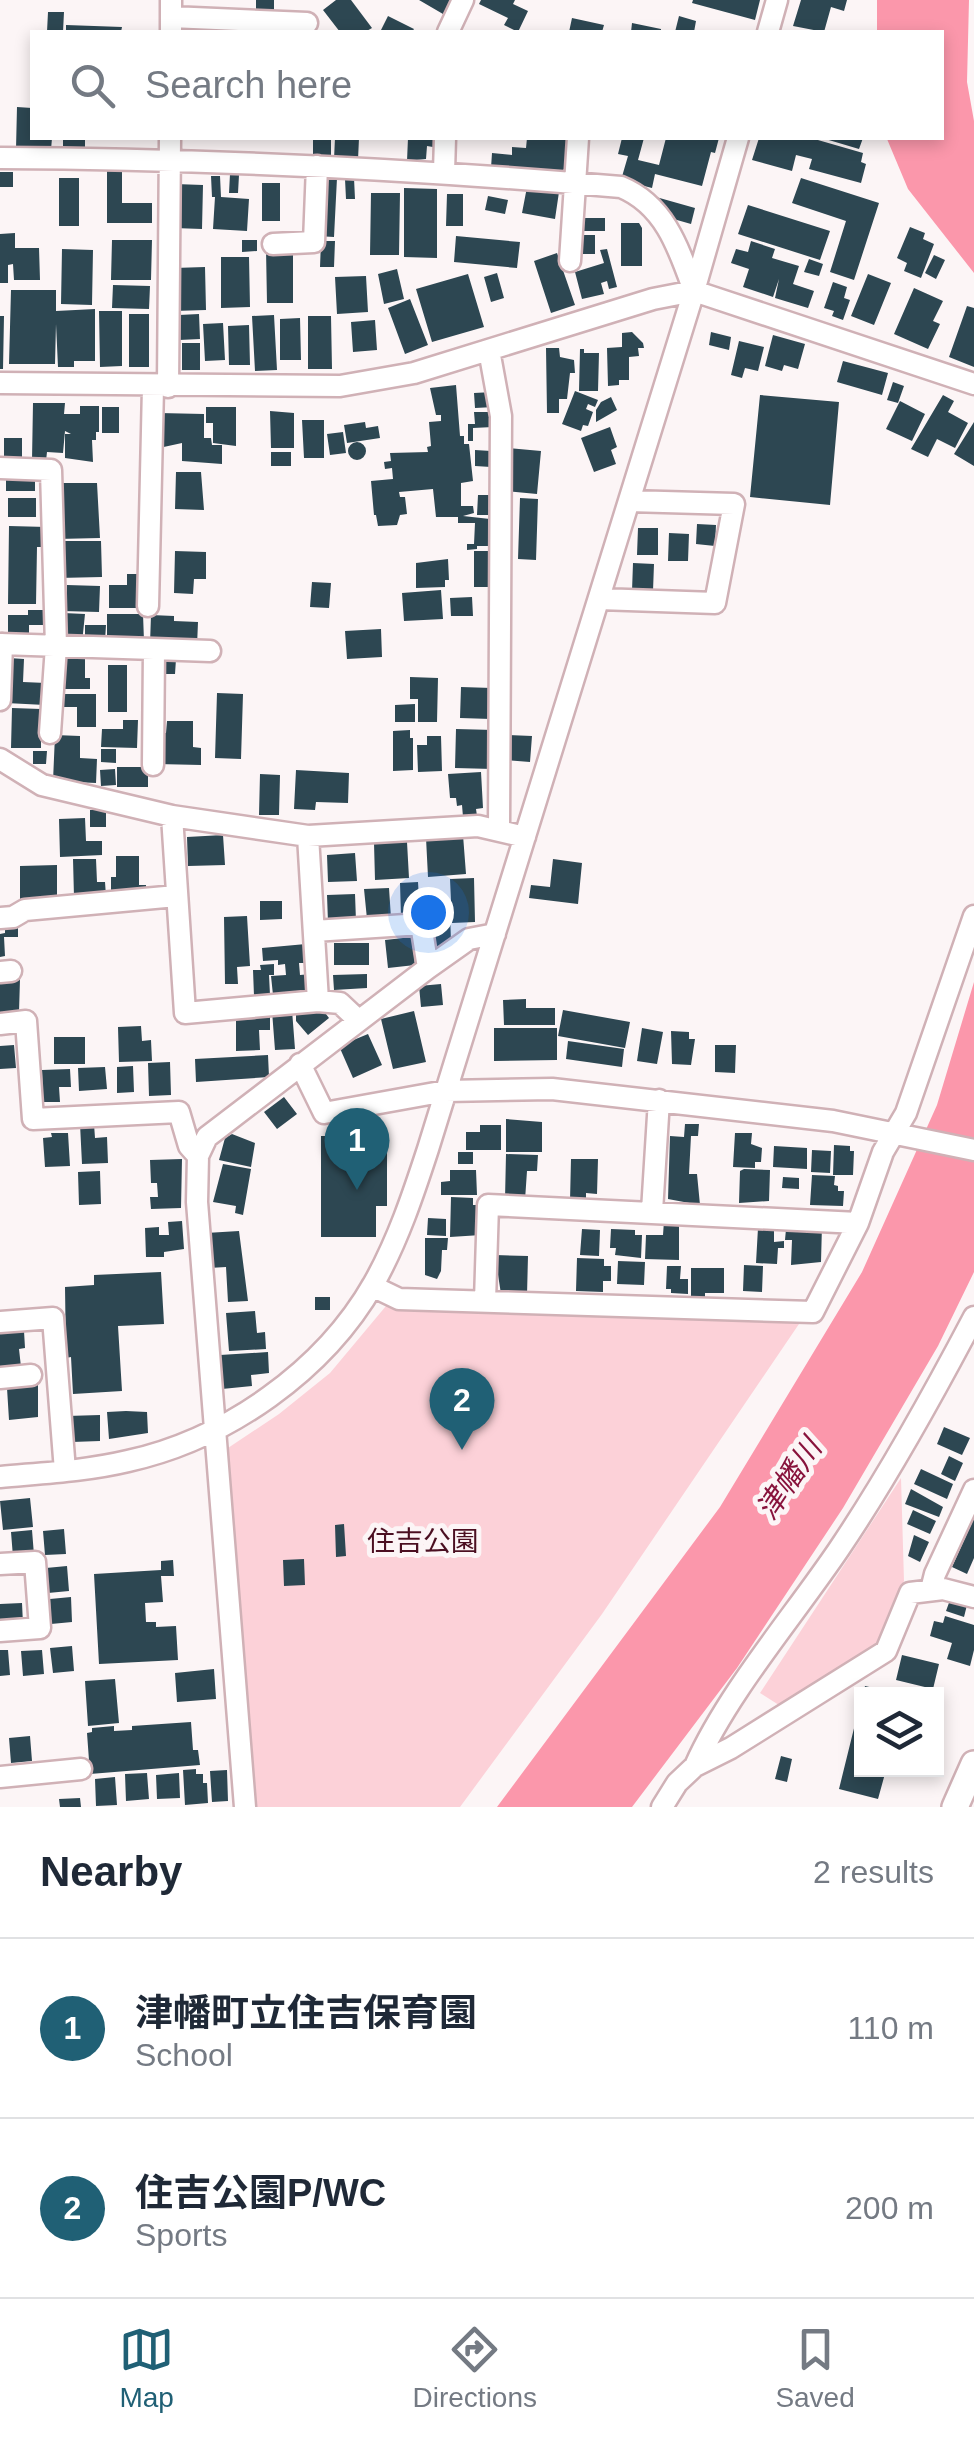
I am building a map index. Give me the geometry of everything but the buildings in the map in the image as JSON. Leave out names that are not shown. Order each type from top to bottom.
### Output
[{"type":"main road","points":[[955,1807],[974,1764]]},
{"type":"street","points":[[449,30],[463,0]]},
{"type":"street","points":[[769,30],[777,0]]},
{"type":"street","points":[[171,16],[307,23]]},
{"type":"street","points":[[444,140],[444,172]]},
{"type":"street","points":[[570,261],[578,140]]},
{"type":"street","points":[[0,1477],[132,1460],[216,1428],[254,1407],[308,1364],[372,1286],[408,1207],[446,1091],[694,292],[737,140]]},
{"type":"street","points":[[0,158],[170,148],[317,166],[620,187],[640,195],[658,213],[679,247],[694,292]]},
{"type":"street","points":[[148,606],[170,148]]},
{"type":"street","points":[[272,244],[314,242],[317,166]]},
{"type":"street","points":[[0,383],[340,386],[414,372],[652,299],[694,292],[974,384]]},
{"type":"street","points":[[489,350],[501,416],[499,830]]},
{"type":"street","points":[[0,468],[51,470],[56,646],[50,734]]},
{"type":"street","points":[[599,599],[714,603],[734,504],[629,501]]},
{"type":"street","points":[[0,700],[1,644],[210,650]]},
{"type":"street","points":[[153,765],[154,649]]},
{"type":"street","points":[[0,759],[42,785],[172,816],[308,836],[478,826],[525,837]]},
{"type":"street","points":[[172,816],[185,1013],[318,1002],[340,1003],[358,1019]]},
{"type":"street","points":[[308,836],[318,1002]]},
{"type":"street","points":[[0,918],[12,918],[24,910],[176,896]]},
{"type":"street","points":[[372,1286],[399,1299],[813,1312],[899,1133],[974,916]]},
{"type":"street","points":[[314,931],[420,924],[428,968]]},
{"type":"street","points":[[245,1807],[197,1202],[198,1156],[207,1137],[358,1019],[469,940],[494,934]]},
{"type":"street","points":[[0,1024],[26,1021],[33,1119],[179,1112],[188,1146],[198,1156]]},
{"type":"street","points":[[300,1064],[324,1113],[446,1091],[552,1089],[899,1133],[974,1150]]},
{"type":"street","points":[[652,1211],[659,1100]]},
{"type":"street","points":[[485,1301],[488,1206],[858,1223]]},
{"type":"street","points":[[696,1766],[704,1746],[740,1690],[843,1543],[943,1376],[974,1316]]},
{"type":"street","points":[[0,1322],[52,1318],[64,1471]]},
{"type":"street","points":[[0,1378],[31,1375]]},
{"type":"street","points":[[931,1590],[934,1574],[974,1490]]},
{"type":"street","points":[[0,1564],[36,1562],[40,1628],[0,1631]]},
{"type":"street","points":[[662,1807],[677,1782],[696,1766],[886,1651],[910,1592],[944,1590],[974,1597]]},
{"type":"street","points":[[0,1776],[81,1769]]},
{"type":"green space","name":"住吉公園","points":[[386,1306],[801,1321],[602,1614],[460,1807],[253,1807],[228,1448],[330,1373]]},
{"type":"green space","points":[[901,1478],[904,1581],[881,1641],[782,1707],[760,1693]]},
{"type":"water","points":[[877,0],[969,0],[967,82],[974,121],[974,273],[908,189],[887,140],[944,140],[944,30],[877,30]]},
{"type":"water","name":"津幡川","points":[[974,982],[974,1272],[938,1346],[843,1508],[737,1668],[632,1807],[497,1807],[720,1507],[862,1272],[937,1105]]},
{"type":"place","name":"津幡町立住吉保育園","points":[[357,1190]]},
{"type":"place","name":"住吉公園P/WC","points":[[462,1450]]}]
